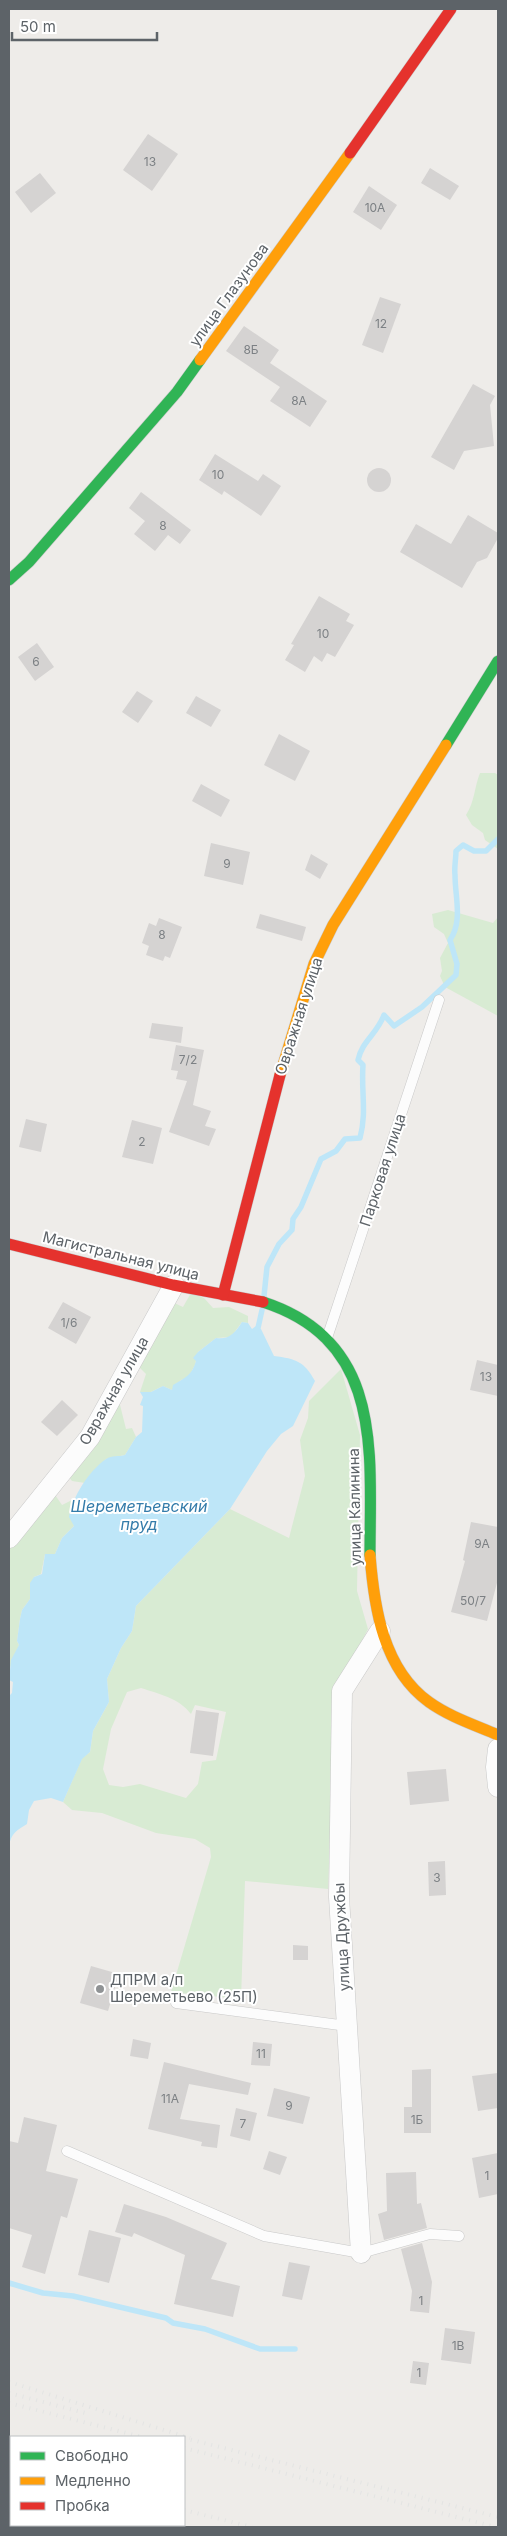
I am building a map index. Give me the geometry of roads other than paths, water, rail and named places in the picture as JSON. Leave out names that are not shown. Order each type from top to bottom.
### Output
[{"type":"street","name":"улица Глазунова","points":[[9,580],[29,562],[177,392],[425,48],[451,9]]},
{"type":"street","name":"Овражная улица","points":[[225,1295],[268,1115],[314,964],[333,925],[498,661]]},
{"type":"street","name":"Магистральная улица","points":[[9,1244],[174,1285],[225,1295]]},
{"type":"street","name":"Овражная улица","points":[[9,1538],[90,1437],[174,1285]]},
{"type":"street","name":"улица Калинина","points":[[225,1295],[264,1302],[306,1325],[327,1339],[347,1362],[362,1397],[370,1448],[370,1558],[380,1631],[397,1668],[416,1692],[447,1714],[498,1735]]},
{"type":"street","name":"улица Дружбы","points":[[361,2253],[339,1897],[342,1691],[380,1631]]},
{"type":"street","points":[[498,1749],[496,1767],[498,1787]]},
{"type":"lane","name":"Парковая улица","points":[[327,1339],[439,1000]]},
{"type":"lane","points":[[176,2003],[347,2026]]},
{"type":"lane","points":[[67,2151],[264,2236],[361,2253],[430,2234],[459,2236]]},
{"type":"water","name":"Шереметьевский пруд","points":[[242,1322],[248,1323],[252,1329],[256,1326],[261,1329],[274,1356],[299,1362],[307,1369],[315,1381],[293,1426],[281,1434],[267,1451],[230,1509],[136,1606],[132,1631],[121,1648],[107,1679],[109,1702],[93,1731],[90,1752],[82,1759],[63,1802],[51,1798],[34,1801],[29,1810],[27,1824],[15,1832],[9,1846],[9,1696],[12,1693],[13,1682],[9,1680],[11,1660],[19,1645],[17,1641],[22,1610],[30,1599],[30,1583],[34,1577],[42,1574],[45,1554],[55,1554],[62,1538],[74,1526],[69,1517],[71,1509],[87,1478],[106,1459],[125,1455],[136,1437],[142,1432],[143,1406],[140,1405],[143,1397],[140,1392],[151,1392],[163,1386],[172,1390],[173,1385],[190,1373],[196,1361],[193,1358],[198,1352],[216,1338],[225,1338],[231,1335]]},
{"type":"waterway","points":[[264,1296],[267,1267],[279,1244],[292,1230],[293,1219],[301,1207],[321,1159],[336,1151],[345,1139],[360,1138],[363,1119],[363,1065],[358,1060],[360,1053],[384,1015],[394,1026],[422,1007],[456,975],[457,964],[450,940],[454,933],[457,917],[456,851],[463,845],[474,851],[486,851],[498,839]]},
{"type":"waterway","points":[[258,1328],[262,1310]]},
{"type":"waterway","points":[[9,2283],[43,2293],[73,2296],[166,2318],[173,2323],[205,2329],[260,2349],[295,2349]]},
{"type":"railway","points":[[9,2382],[184,2436]]},
{"type":"railway","points":[[9,2393],[89,2414]]},
{"type":"railway","points":[[9,2403],[138,2436]]},
{"type":"railway","points":[[185,2436],[190,2438]]},
{"type":"railway","points":[[185,2438],[498,2517]]},
{"type":"railway","points":[[185,2448],[496,2527]]},
{"type":"railway","points":[[185,2510],[252,2527]]},
{"type":"place","name":"ДПРМ а/п Шереметьево (25П)","points":[[100,1989]]}]
